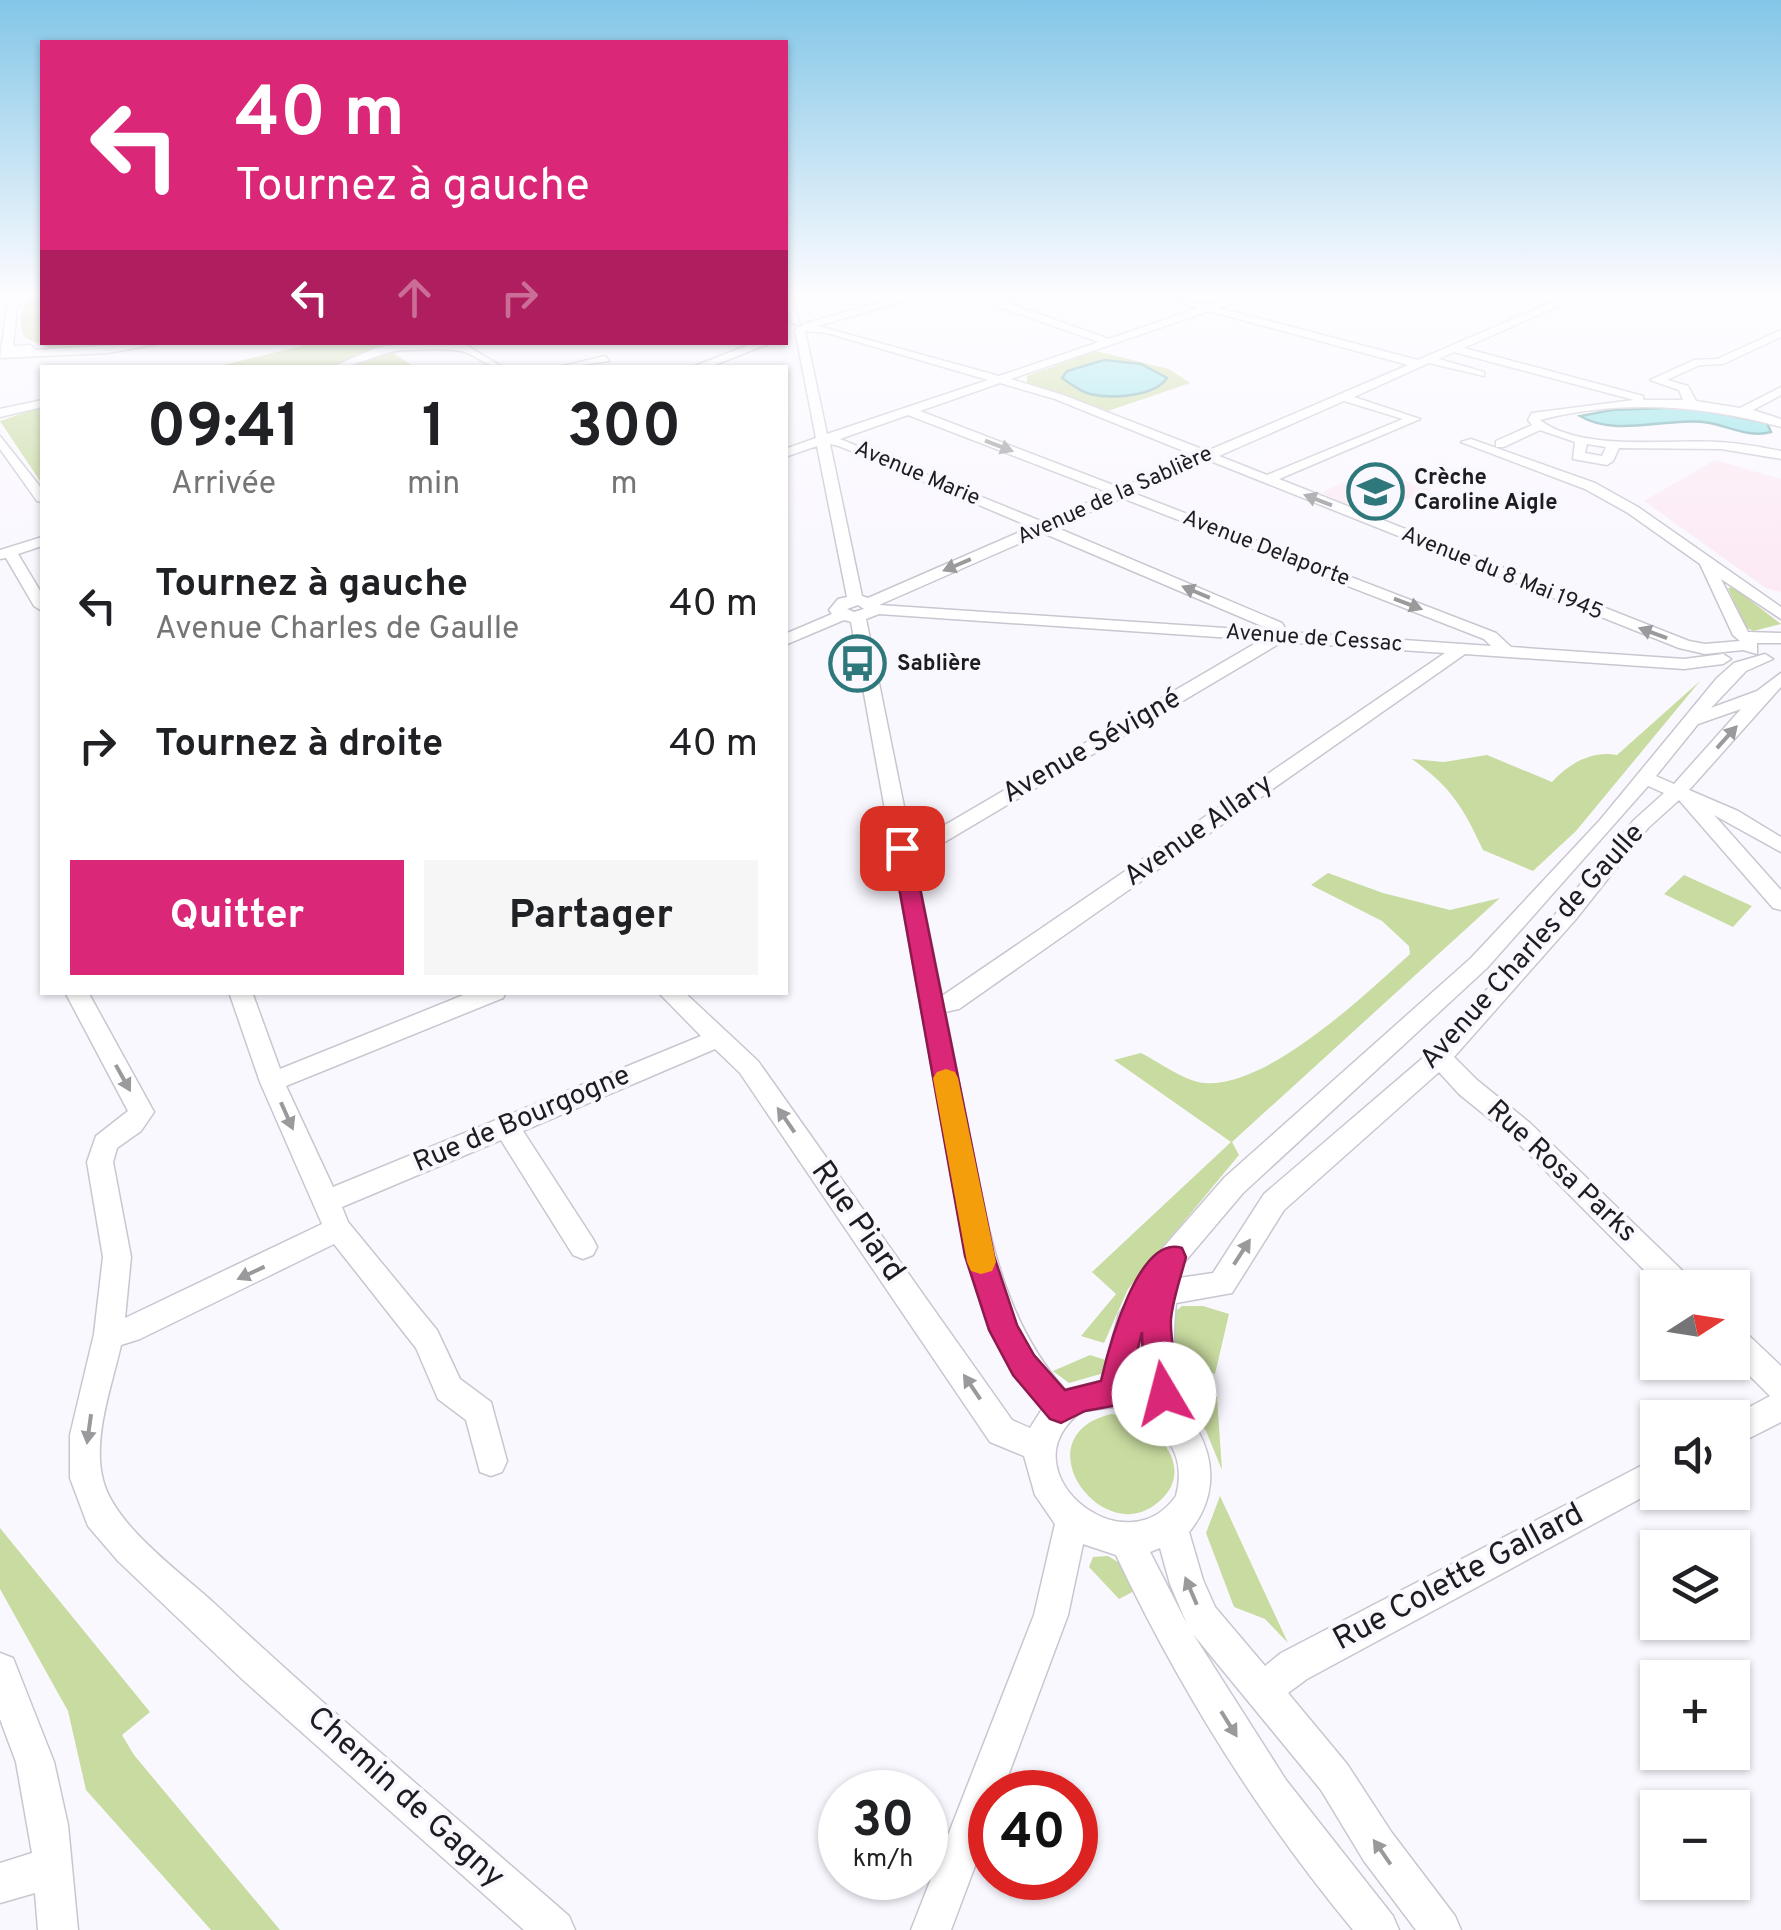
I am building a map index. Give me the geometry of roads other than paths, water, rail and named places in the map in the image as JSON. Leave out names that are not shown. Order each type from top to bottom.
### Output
[{"type":"street","points":[[809,383],[859,609],[980,1256],[1004,1330],[1024,1365],[1061,1408]]},
{"type":"street","points":[[788,451],[988,383]]},
{"type":"street","name":"Avenue du 8 Mai 1945","points":[[1012,383],[1685,645],[1760,652]]},
{"type":"street","name":"Avenue de la Sablière","points":[[788,639],[1375,383]]},
{"type":"street","points":[[1582,383],[1646,400],[1743,411],[1779,420]]},
{"type":"street","points":[[1667,383],[1684,388],[1691,404]]},
{"type":"street","points":[[1743,411],[1781,390]]},
{"type":"street","points":[[1266,480],[1414,419],[1343,397]]},
{"type":"street","points":[[1646,400],[1536,416],[1534,420],[1539,426],[1582,440],[1578,456],[1607,461],[1613,446],[1690,442],[1755,447],[1776,460]]},
{"type":"street","points":[[0,413],[40,404]]},
{"type":"street","name":"Avenue Delaporte","points":[[909,410],[1474,630],[1496,641],[1506,652]]},
{"type":"street","points":[[1500,444],[1539,426]]},
{"type":"street","name":"Avenue Marie","points":[[823,438],[843,443],[1276,626],[1280,636]]},
{"type":"street","points":[[1468,442],[1590,486],[1632,510],[1781,614]]},
{"type":"street","points":[[1,443],[40,495]]},
{"type":"street","points":[[40,542],[5,553],[40,603]]},
{"type":"street","points":[[1705,562],[1741,634],[1760,652],[1781,637]]},
{"type":"street","points":[[1750,592],[1781,600]]},
{"type":"street","name":"Avenue de Cessac","points":[[859,609],[1684,664],[1760,652]]},
{"type":"street","name":"Avenue Sévigné","points":[[902,848],[926,845],[1280,636]]},
{"type":"street","name":"Avenue Allary","points":[[933,1005],[951,1003],[1461,649]]},
{"type":"street","name":"Avenue Charles de Gaulle","points":[[1113,1394],[1129,1323],[1145,1292],[1234,1185],[1478,963],[1691,721],[1740,667],[1760,652]]},
{"type":"street","name":"Avenue Charles de Gaulle","points":[[1691,721],[1772,687]]},
{"type":"street","name":"Avenue Charles de Gaulle","points":[[1163,1294],[1222,1284],[1274,1202],[1440,1057],[1568,914],[1642,824],[1772,687]]},
{"type":"street","points":[[1644,778],[1731,814],[1781,846]]},
{"type":"street","points":[[1678,790],[1694,802],[1781,903]]},
{"type":"street","name":"Chemin de Gagny","points":[[78,995],[141,1112],[132,1124],[105,1143],[100,1162],[117,1257],[109,1334],[86,1435],[86,1478],[100,1514],[130,1550],[255,1666],[555,1930]]},
{"type":"street","points":[[241,995],[272,1082],[331,1216],[427,1340],[449,1389],[480,1412],[490,1461]]},
{"type":"street","points":[[272,1082],[488,995]]},
{"type":"street","name":"Rue Piard","points":[[672,995],[750,1067],[1001,1431],[1042,1448]]},
{"type":"street","name":"Rue de Bourgogne","points":[[109,1334],[130,1330],[331,1216],[506,1126],[719,1038]]},
{"type":"street","name":"Rue Rosa Parks","points":[[1440,1057],[1664,1270]]},
{"type":"street","points":[[506,1126],[583,1247]]},
{"type":"street","name":"Avenue Charles de Gaulle","points":[[1170,1418],[1158,1369],[1156,1318],[1172,1257]]},
{"type":"street","points":[[1750,1356],[1781,1386]]},
{"type":"street","points":[[1113,1394],[1142,1399],[1170,1418],[1190,1446],[1196,1478],[1191,1505],[1171,1527],[1146,1540],[1126,1542],[1095,1535],[1072,1520],[1042,1473],[1043,1438],[1061,1408],[1080,1398],[1113,1394]]},
{"type":"street","points":[[1750,1422],[1781,1406]]},
{"type":"street","name":"Rue Colette Gallard","points":[[1264,1690],[1294,1666],[1640,1482]]},
{"type":"street","points":[[931,1930],[1051,1614],[1072,1520]]},
{"type":"street","points":[[1171,1527],[1187,1584],[1203,1619],[1334,1777],[1378,1847],[1441,1930]]},
{"type":"street","points":[[1126,1542],[1159,1612],[1240,1742],[1322,1859],[1379,1930]]},
{"type":"street","points":[[0,1670],[35,1762],[53,1863],[58,1930]]},
{"type":"street","points":[[0,1883],[31,1875],[53,1863]]},
{"type":"water","points":[[1069,383],[1162,383],[1132,395],[1099,396]]},
{"type":"water","points":[[1687,407],[1767,423],[1771,432],[1748,433],[1694,422],[1610,425],[1580,416],[1612,410]]},
{"type":"place","name":"Crèche Caroline Aigle","points":[[1375,491]]},
{"type":"place","name":"Sablière","points":[[858,664]]}]
